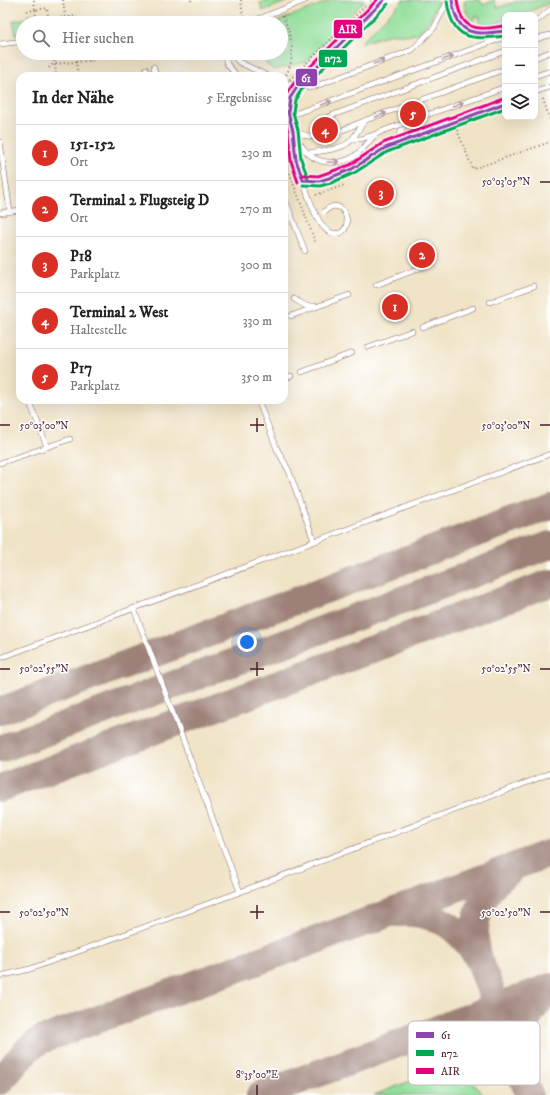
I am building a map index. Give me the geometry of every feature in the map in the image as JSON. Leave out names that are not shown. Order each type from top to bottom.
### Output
[{"type":"lane","points":[[266,16],[306,0]]},
{"type":"lane","points":[[376,134],[358,154],[346,160],[327,162],[318,160],[308,153],[298,142],[288,112],[289,102],[298,86],[384,0]]},
{"type":"lane","points":[[288,85],[301,87],[316,86],[412,50],[434,28],[448,0]]},
{"type":"lane","points":[[452,0],[455,17],[462,26],[475,32],[483,33],[502,31]]},
{"type":"lane","points":[[538,20],[549,13]]},
{"type":"lane","points":[[538,39],[550,35]]},
{"type":"lane","points":[[289,116],[502,38]]},
{"type":"lane","points":[[0,44],[16,42]]},
{"type":"lane","points":[[326,136],[322,125],[325,119],[333,115],[502,52]]},
{"type":"lane","points":[[538,57],[550,52]]},
{"type":"lane","points":[[226,60],[227,64],[234,72]]},
{"type":"lane","points":[[237,60],[260,72]]},
{"type":"lane","points":[[154,67],[155,72]]},
{"type":"lane","points":[[293,130],[312,137],[326,136],[502,70]]},
{"type":"lane","points":[[538,75],[550,71]]},
{"type":"lane","points":[[538,91],[550,87]]},
{"type":"lane","points":[[352,139],[361,139],[376,134],[502,88]]},
{"type":"lane","points":[[303,180],[319,181],[352,170],[385,148],[502,104]]},
{"type":"lane","points":[[308,153],[329,150],[349,142],[366,120]]},
{"type":"lane","points":[[396,144],[404,124]]},
{"type":"lane","points":[[293,130],[296,160],[312,206],[321,225],[330,233],[336,233],[344,229],[347,225],[348,219],[346,214],[338,207],[332,207],[324,212]]},
{"type":"lane","points":[[0,142],[10,212]]},
{"type":"lane","points":[[288,207],[305,251]]},
{"type":"lane","points":[[0,214],[16,211]]},
{"type":"lane","points":[[376,285],[434,263]]},
{"type":"lane","points":[[490,302],[534,286]]},
{"type":"lane","points":[[291,316],[349,295]]},
{"type":"lane","points":[[294,299],[306,306],[319,306]]},
{"type":"lane","points":[[423,327],[473,308]]},
{"type":"lane","points":[[368,347],[412,331]]},
{"type":"lane","points":[[302,372],[352,353]]},
{"type":"lane","points":[[31,404],[47,447]]},
{"type":"lane","points":[[260,404],[277,449],[289,471],[314,541]]},
{"type":"lane","points":[[0,463],[70,439]]},
{"type":"lane","points":[[0,658],[550,454]]},
{"type":"lane","points":[[134,609],[240,892]]},
{"type":"lane","points":[[0,976],[30,969],[240,892],[550,773]]},
{"type":"path","points":[[34,0],[35,16]]},
{"type":"path","points":[[63,0],[66,16]]},
{"type":"path","points":[[241,0],[243,16]]},
{"type":"path","points":[[288,80],[372,0]]},
{"type":"path","points":[[27,11],[47,8],[48,16]]},
{"type":"path","points":[[281,10],[283,16]]},
{"type":"path","points":[[70,16],[77,16]]},
{"type":"path","points":[[286,72],[291,60],[292,49],[291,38],[288,30]]},
{"type":"path","points":[[54,60],[56,72]]},
{"type":"path","points":[[49,68],[55,64],[95,60]]},
{"type":"path","points":[[77,62],[78,72]]},
{"type":"path","points":[[543,99],[550,120]]},
{"type":"path","points":[[457,130],[473,170],[550,142]]},
{"type":"path","points":[[288,169],[316,244]]},
{"type":"path","points":[[313,196],[346,185]]},
{"type":"green space","points":[[271,0],[291,0],[262,11],[260,3]]},
{"type":"green space","points":[[332,0],[365,0],[306,62],[274,70],[266,64],[265,60],[288,60],[288,17]]},
{"type":"green space","points":[[403,0],[437,0],[437,2],[428,22],[416,34],[393,34],[362,43],[363,40]]},
{"type":"green space","points":[[465,0],[480,0],[483,5],[494,0],[497,8],[521,0],[550,0],[550,3],[528,12],[502,12],[502,22],[488,25],[478,22],[480,18],[476,16],[473,21],[467,14]]},
{"type":"green space","points":[[35,14],[35,16],[28,16]]},
{"type":"green space","points":[[16,20],[16,35],[13,21]]},
{"type":"green space","points":[[408,1082],[408,1085],[475,1085],[484,1095],[374,1095]]},
{"type":"taxiway","points":[[0,711],[550,506]]},
{"type":"taxiway","points":[[0,749],[550,545]]},
{"type":"taxiway","points":[[0,788],[550,583]]},
{"type":"taxiway","points":[[0,1081],[28,1049],[41,1040],[363,923],[550,853]]},
{"type":"taxiway","points":[[502,1021],[479,959],[475,931],[478,913],[485,896],[496,882],[510,871]]},
{"type":"taxiway","points":[[396,913],[422,914],[434,917],[444,922],[463,937],[478,958]]},
{"type":"taxiway","points":[[459,1021],[550,987]]},
{"type":"taxiway","points":[[527,1021],[535,1006],[550,991]]},
{"type":"taxiway","points":[[260,1095],[408,1040]]},
{"type":"taxiway","points":[[525,1085],[529,1095]]},
{"type":"transit line","name":"AIR","points":[[288,92],[294,83],[377,0]]},
{"type":"transit line","name":"61","points":[[303,180],[296,160],[293,131],[288,112],[290,98],[298,86],[384,0]]},
{"type":"transit line","name":"61","points":[[452,0],[454,12],[458,21],[463,27],[468,30],[484,33],[502,31]]},
{"type":"transit line","name":"AIR","points":[[457,0],[462,18],[472,26],[478,28],[502,26]]},
{"type":"transit line","name":"n72","points":[[447,1],[449,14],[453,23],[458,30],[465,35],[482,38],[502,36]]},
{"type":"transit line","name":"n72","points":[[308,178],[301,159],[298,130],[293,112],[295,100],[302,89],[388,4]]},
{"type":"transit line","name":"AIR","points":[[303,175],[318,176],[350,165],[383,143],[502,98]]},
{"type":"transit line","name":"61","points":[[303,180],[319,181],[329,178],[352,169],[385,148],[502,104]]},
{"type":"transit line","name":"n72","points":[[303,185],[320,186],[331,183],[354,173],[387,152],[502,109]]},
{"type":"transit line","name":"AIR","points":[[288,132],[291,161],[298,182]]},
{"type":"place","name":"P17","points":[[413,114]]},
{"type":"place","name":"Terminal 2 West","points":[[325,130]]},
{"type":"place","name":"P18","points":[[381,193]]},
{"type":"place","name":"Terminal 2 Flugsteig D","points":[[422,255]]},
{"type":"place","name":"151-152","points":[[395,307]]}]
